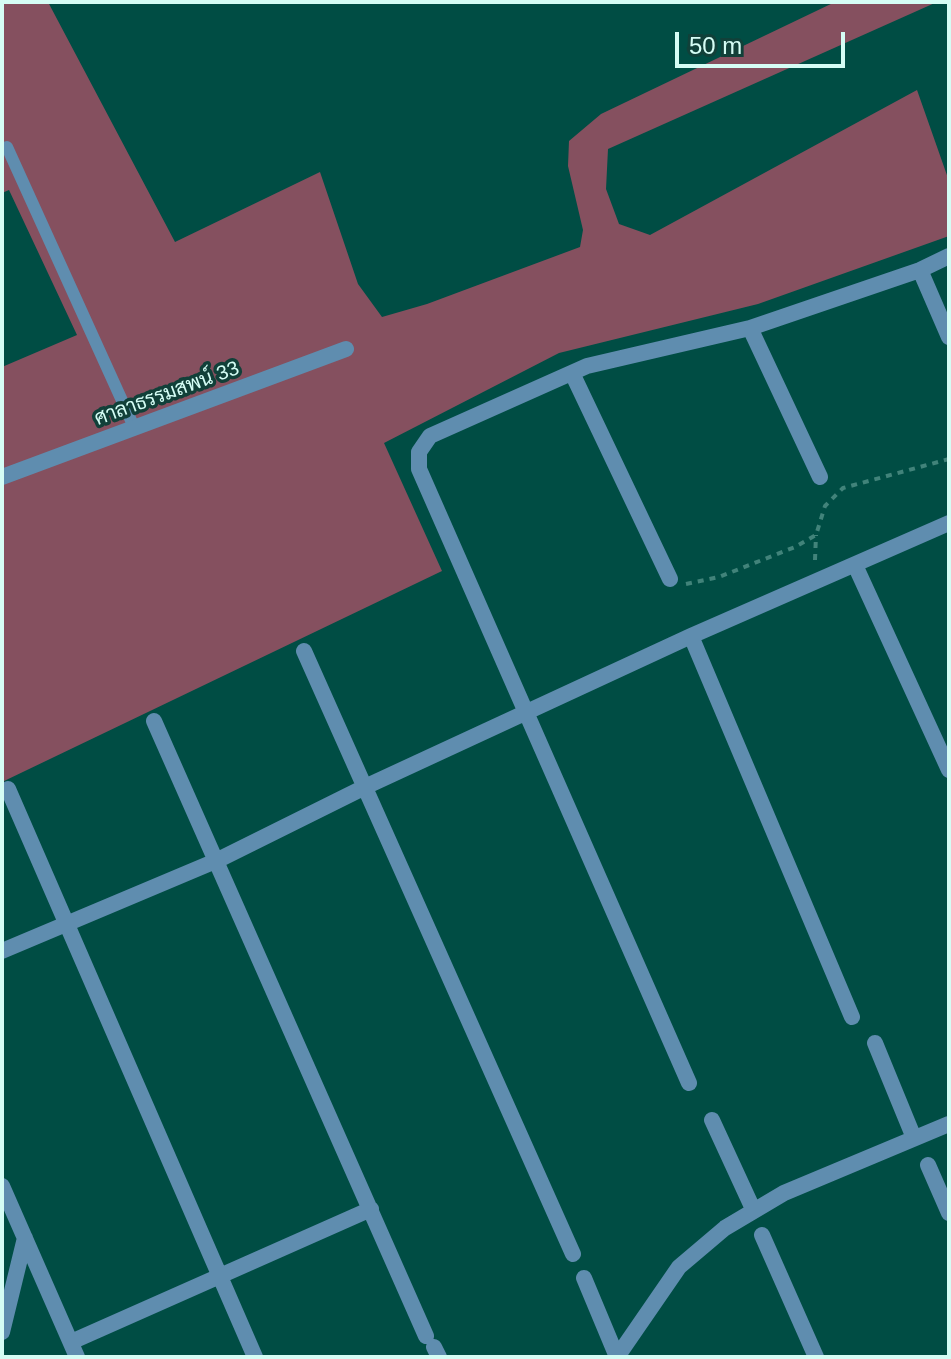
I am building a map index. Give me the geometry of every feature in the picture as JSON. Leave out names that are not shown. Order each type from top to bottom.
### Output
[{"type":"street","points":[[689,1083],[419,469],[419,452],[430,436],[587,366],[750,328],[920,270],[949,256]]},
{"type":"street","points":[[920,270],[949,337]]},
{"type":"street","points":[[750,328],[820,477]]},
{"type":"street","name":"ศาลาธรรมสพน์ 33","points":[[2,477],[346,349]]},
{"type":"street","points":[[572,373],[670,579]]},
{"type":"street","points":[[2,951],[218,860],[367,786],[691,636],[949,523]]},
{"type":"street","points":[[855,565],[949,770]]},
{"type":"street","points":[[691,636],[852,1017]]},
{"type":"street","points":[[304,651],[367,786],[573,1254]]},
{"type":"street","points":[[154,721],[433,1347]]},
{"type":"street","points":[[8,789],[255,1357]]},
{"type":"street","points":[[875,1043],[914,1138]]},
{"type":"street","points":[[712,1120],[753,1209]]},
{"type":"street","points":[[617,1357],[679,1267],[702,1245],[753,1209],[949,1124]]},
{"type":"street","points":[[928,1165],[949,1213]]},
{"type":"street","points":[[2,1186],[74,1350],[220,1277],[371,1209]]},
{"type":"street","points":[[762,1235],[816,1357]]},
{"type":"street","points":[[2,1332],[25,1238]]},
{"type":"street","points":[[584,1278],[617,1357]]},
{"type":"lane","points":[[7,147],[134,427]]},
{"type":"path","points":[[670,579],[694,585],[795,547],[816,535],[825,506],[843,488],[949,459]]},
{"type":"shaded area","points":[[2,2],[48,2],[175,242],[320,172],[358,284],[382,317],[427,304],[580,247],[583,230],[568,166],[569,141],[601,114],[835,2],[937,2],[608,149],[606,189],[619,224],[650,235],[917,90],[949,181],[949,236],[758,304],[559,353],[384,443],[442,571],[2,782],[2,367],[77,335],[9,190],[2,193]]}]
